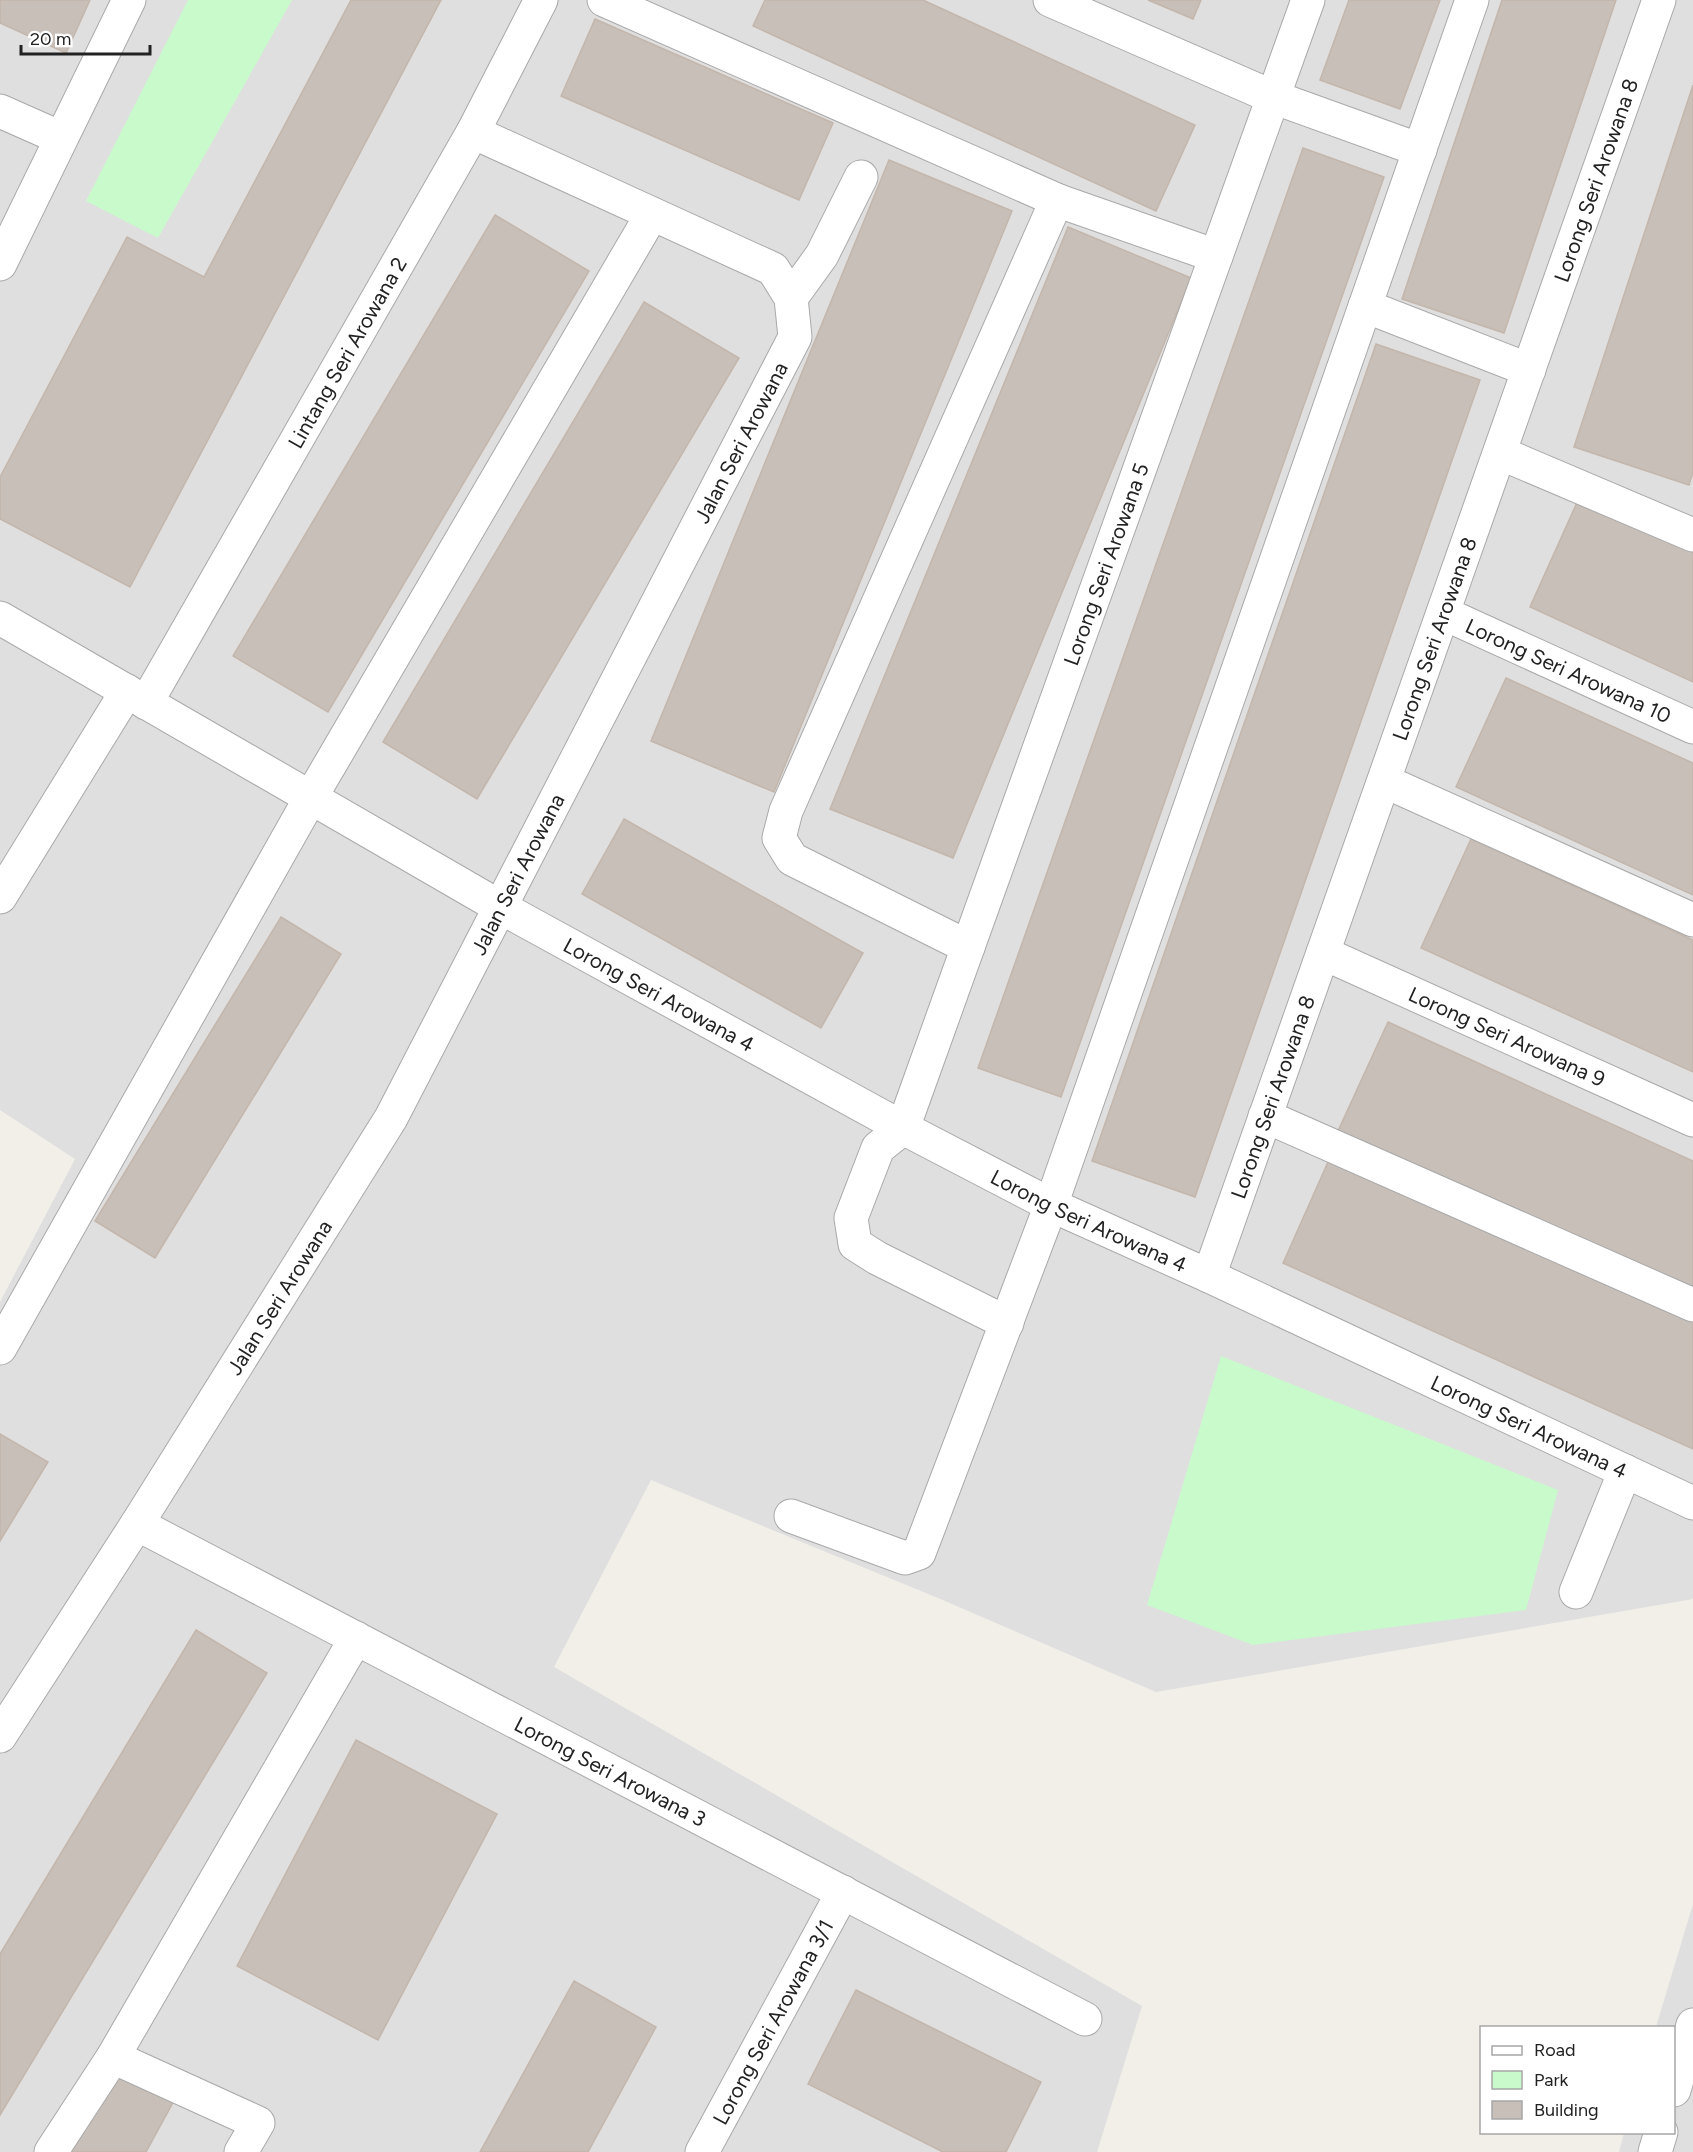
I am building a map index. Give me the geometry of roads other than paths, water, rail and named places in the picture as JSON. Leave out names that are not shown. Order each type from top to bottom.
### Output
[{"type":"street","points":[[0,264],[129,0]]},
{"type":"street","name":"Lintang Seri Arowana 2","points":[[0,897],[136,697],[473,132],[541,0]]},
{"type":"street","points":[[604,0],[1059,201],[1216,256]]},
{"type":"street","points":[[1050,0],[1273,97],[1420,150]]},
{"type":"street","name":"Lorong Seri Arowana 5","points":[[903,1128],[1308,0]]},
{"type":"street","points":[[791,1516],[905,1558],[919,1553],[1051,1205],[1472,0]]},
{"type":"street","name":"Lorong Seri Arowana 8","points":[[1209,1276],[1659,0]]},
{"type":"street","points":[[0,111],[61,138]]},
{"type":"street","name":"Jalan Seri Arowana","points":[[0,1736],[137,1524],[391,1118],[795,337],[791,298],[773,268],[473,132]]},
{"type":"street","points":[[791,298],[822,255],[861,177]]},
{"type":"street","points":[[968,946],[792,859],[779,838],[790,800],[1046,224],[1059,201]]},
{"type":"street","points":[[0,1348],[311,797],[652,214]]},
{"type":"street","points":[[1365,306],[1529,370]]},
{"type":"street","points":[[1500,453],[1691,526]]},
{"type":"street","name":"Lorong Seri Arowana 10","points":[[1443,614],[1693,727]]},
{"type":"street","name":"Lorong Seri Arowana 4","points":[[0,618],[500,907],[903,1128],[1051,1205],[1209,1276],[1693,1503]]},
{"type":"street","points":[[1384,781],[1693,920]]},
{"type":"street","name":"Lorong Seri Arowana 9","points":[[1323,953],[1693,1120]]},
{"type":"street","points":[[1265,1116],[1693,1305]]},
{"type":"street","points":[[903,1128],[878,1148],[851,1218],[855,1244],[877,1258],[1007,1323]]},
{"type":"street","points":[[1576,1592],[1625,1471]]},
{"type":"street","name":"Lorong Seri Arowana 3","points":[[137,1524],[1085,2019]]},
{"type":"street","points":[[51,2152],[113,2057],[356,1638]]},
{"type":"street","name":"Lorong Seri Arowana 3/1","points":[[702,2152],[843,1892]]},
{"type":"street","points":[[1675,2087],[1693,2025]]},
{"type":"street","points":[[113,2057],[258,2123],[241,2152]]},
{"type":"street","points":[[1655,2152],[1661,2134]]}]
